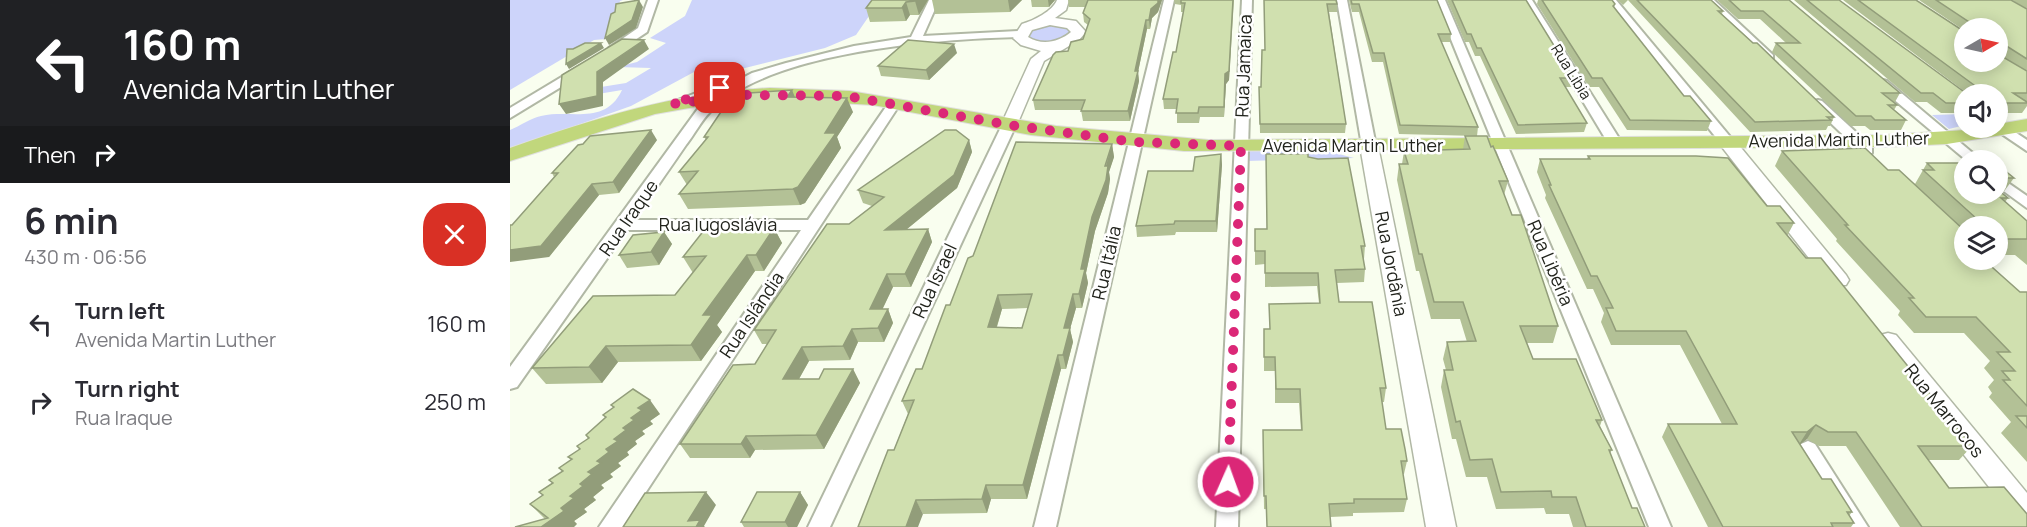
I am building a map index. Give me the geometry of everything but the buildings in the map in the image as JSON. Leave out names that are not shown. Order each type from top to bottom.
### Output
[{"type":"main road","name":"Avenida Martin Luther","points":[[510,155],[590,127],[672,104],[718,97],[827,94],[1009,125],[1135,142],[1241,146],[1369,146],[1857,141],[1954,137]]},
{"type":"main road","name":"Avenida Martin Luther","points":[[2008,126],[2027,125]]},
{"type":"street","points":[[510,114],[643,30],[653,0]]},
{"type":"street","points":[[916,38],[934,0]]},
{"type":"street","name":"Rua Itália","points":[[1045,527],[1168,0]]},
{"type":"street","name":"Rua Jamaica","points":[[1227,527],[1247,0]]},
{"type":"street","name":"Rua Jordânia","points":[[1342,0],[1441,527]]},
{"type":"street","name":"Rua Libéria","points":[[1440,0],[1660,527]]},
{"type":"street","name":"Rua Líbia","points":[[1527,0],[1615,143]]},
{"type":"street","points":[[1611,0],[1850,295]]},
{"type":"street","points":[[1708,0],[1778,66]]},
{"type":"street","points":[[1060,44],[1047,46],[1028,44],[1023,41],[1020,34],[1037,24],[1062,3],[1071,24]]},
{"type":"street","points":[[1037,24],[1058,21],[1071,24]]},
{"type":"street","name":"Rua Israel","points":[[819,527],[1038,59],[1077,35],[1078,29],[1071,24]]},
{"type":"street","name":"Rua Iraque","points":[[672,104],[856,47],[916,38],[1020,34]]},
{"type":"street","name":"Rua Iraque","points":[[510,382],[705,109],[718,97],[765,74]]},
{"type":"street","points":[[1874,76],[1962,150]]},
{"type":"street","points":[[1804,90],[1880,163]]},
{"type":"street","name":"Rua Islândia","points":[[610,527],[894,104]]},
{"type":"street","points":[[2008,132],[2027,147]]},
{"type":"street","points":[[2008,188],[2027,203]]},
{"type":"street","name":"Rua Iugoslávia","points":[[624,225],[813,225]]},
{"type":"street","name":"Rua Marrocos","points":[[1872,322],[2027,514]]},
{"type":"street","points":[[1808,450],[1857,527]]},
{"type":"shaded area","points":[[510,0],[623,0],[620,1],[610,32],[619,38],[594,40],[510,90]]},
{"type":"shaded area","points":[[692,0],[880,0],[856,35],[825,48],[741,69],[707,65],[631,106],[510,149],[510,130],[533,118],[552,114],[597,112],[615,101],[622,90],[562,100],[576,91],[626,83],[651,68],[617,67],[637,62],[666,43],[650,38],[685,16]]},
{"type":"shaded area","points":[[1057,24],[1074,30],[1069,39],[1039,43],[1027,37],[1033,29]]},
{"type":"shaded area","points":[[1954,114],[1954,128],[1949,129],[1932,115]]},
{"type":"shaded area","points":[[1247,148],[1331,152],[1354,158],[1247,161]]},
{"type":"route","points":[[720,88],[672,104],[747,95],[846,96],[1009,125],[1135,142],[1241,146],[1228,482]]}]
